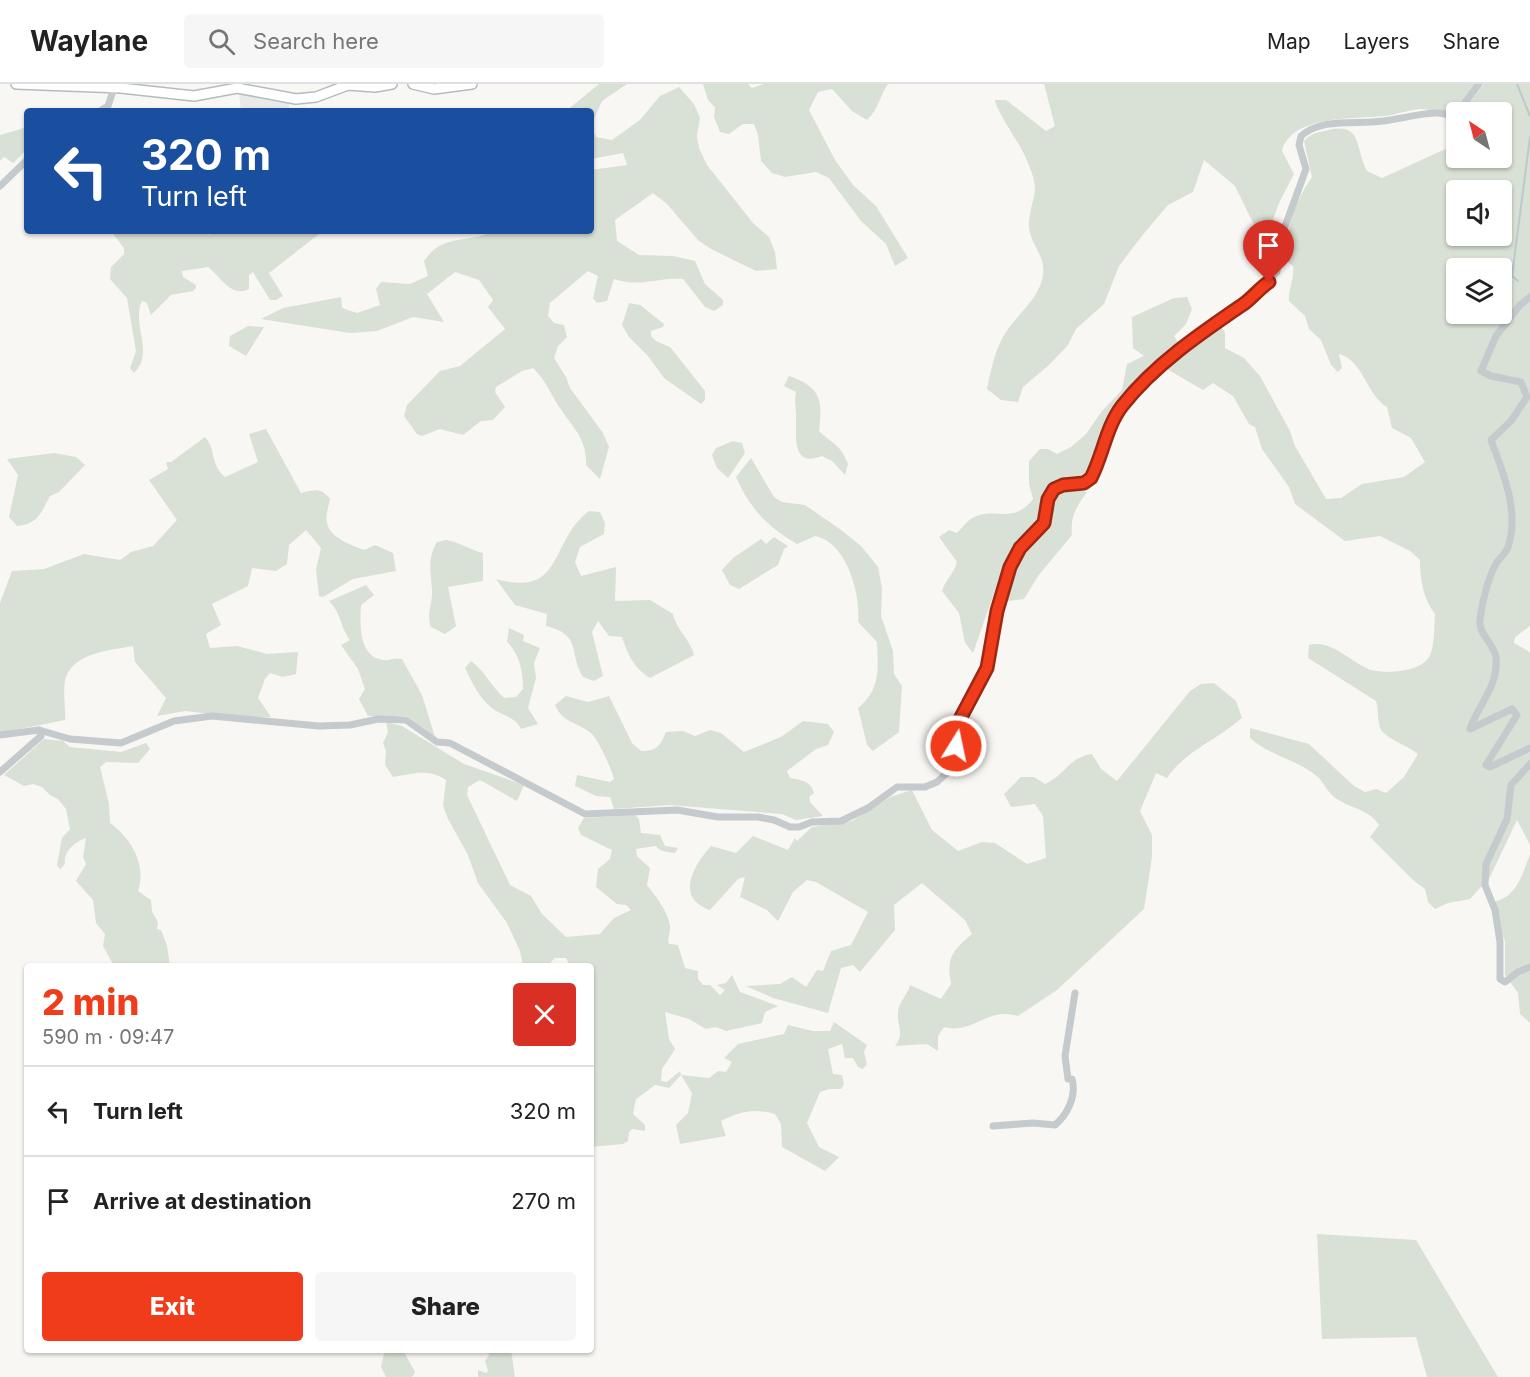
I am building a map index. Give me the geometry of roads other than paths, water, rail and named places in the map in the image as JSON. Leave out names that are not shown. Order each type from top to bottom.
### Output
[{"type":"street","points":[[16,84],[114,88],[194,96],[237,88],[296,99],[316,97],[348,85],[375,87],[392,84]]},
{"type":"street","points":[[413,84],[434,89],[472,84]]},
{"type":"street","points":[[1465,102],[1479,84]]},
{"type":"street","points":[[105,108],[108,106],[114,88]]},
{"type":"street","points":[[0,735],[39,730],[70,739],[121,743],[174,721],[212,716],[319,726],[350,725],[378,719],[406,720],[437,742],[450,743],[585,814],[677,810],[718,817],[758,817],[774,820],[790,827],[799,827],[812,822],[841,820],[868,808],[897,787],[925,787],[937,782],[950,770],[959,721],[987,668],[997,611],[1010,567],[1020,548],[1044,523],[1048,499],[1054,489],[1063,485],[1084,483],[1091,478],[1121,407],[1158,367],[1199,338],[1213,323],[1247,302],[1277,272],[1280,240],[1306,169],[1299,145],[1300,136],[1310,130],[1342,123],[1381,122],[1432,113],[1446,115]]},
{"type":"street","points":[[0,186],[24,163]]},
{"type":"street","points":[[1530,297],[1520,304],[1496,336],[1481,371],[1491,376],[1521,382],[1527,398],[1512,421],[1491,440],[1508,491],[1512,526],[1508,547],[1497,562],[1491,577],[1480,618],[1482,634],[1495,653],[1495,673],[1491,691],[1470,729],[1512,709],[1517,715],[1486,765],[1490,767],[1530,748]]},
{"type":"street","points":[[0,772],[41,736],[39,730]]},
{"type":"street","points":[[1530,764],[1511,785],[1507,819],[1486,864],[1485,885],[1495,910],[1500,942],[1500,979],[1505,982],[1518,972],[1530,968]]},
{"type":"street","points":[[993,1126],[1055,1125],[1067,1114],[1074,1088],[1072,1079],[1068,1079],[1065,1056],[1076,993]]},
{"type":"waterway","points":[[1517,84],[1530,116]]},
{"type":"waterway","points":[[1518,281],[1512,276],[1530,137]]}]
